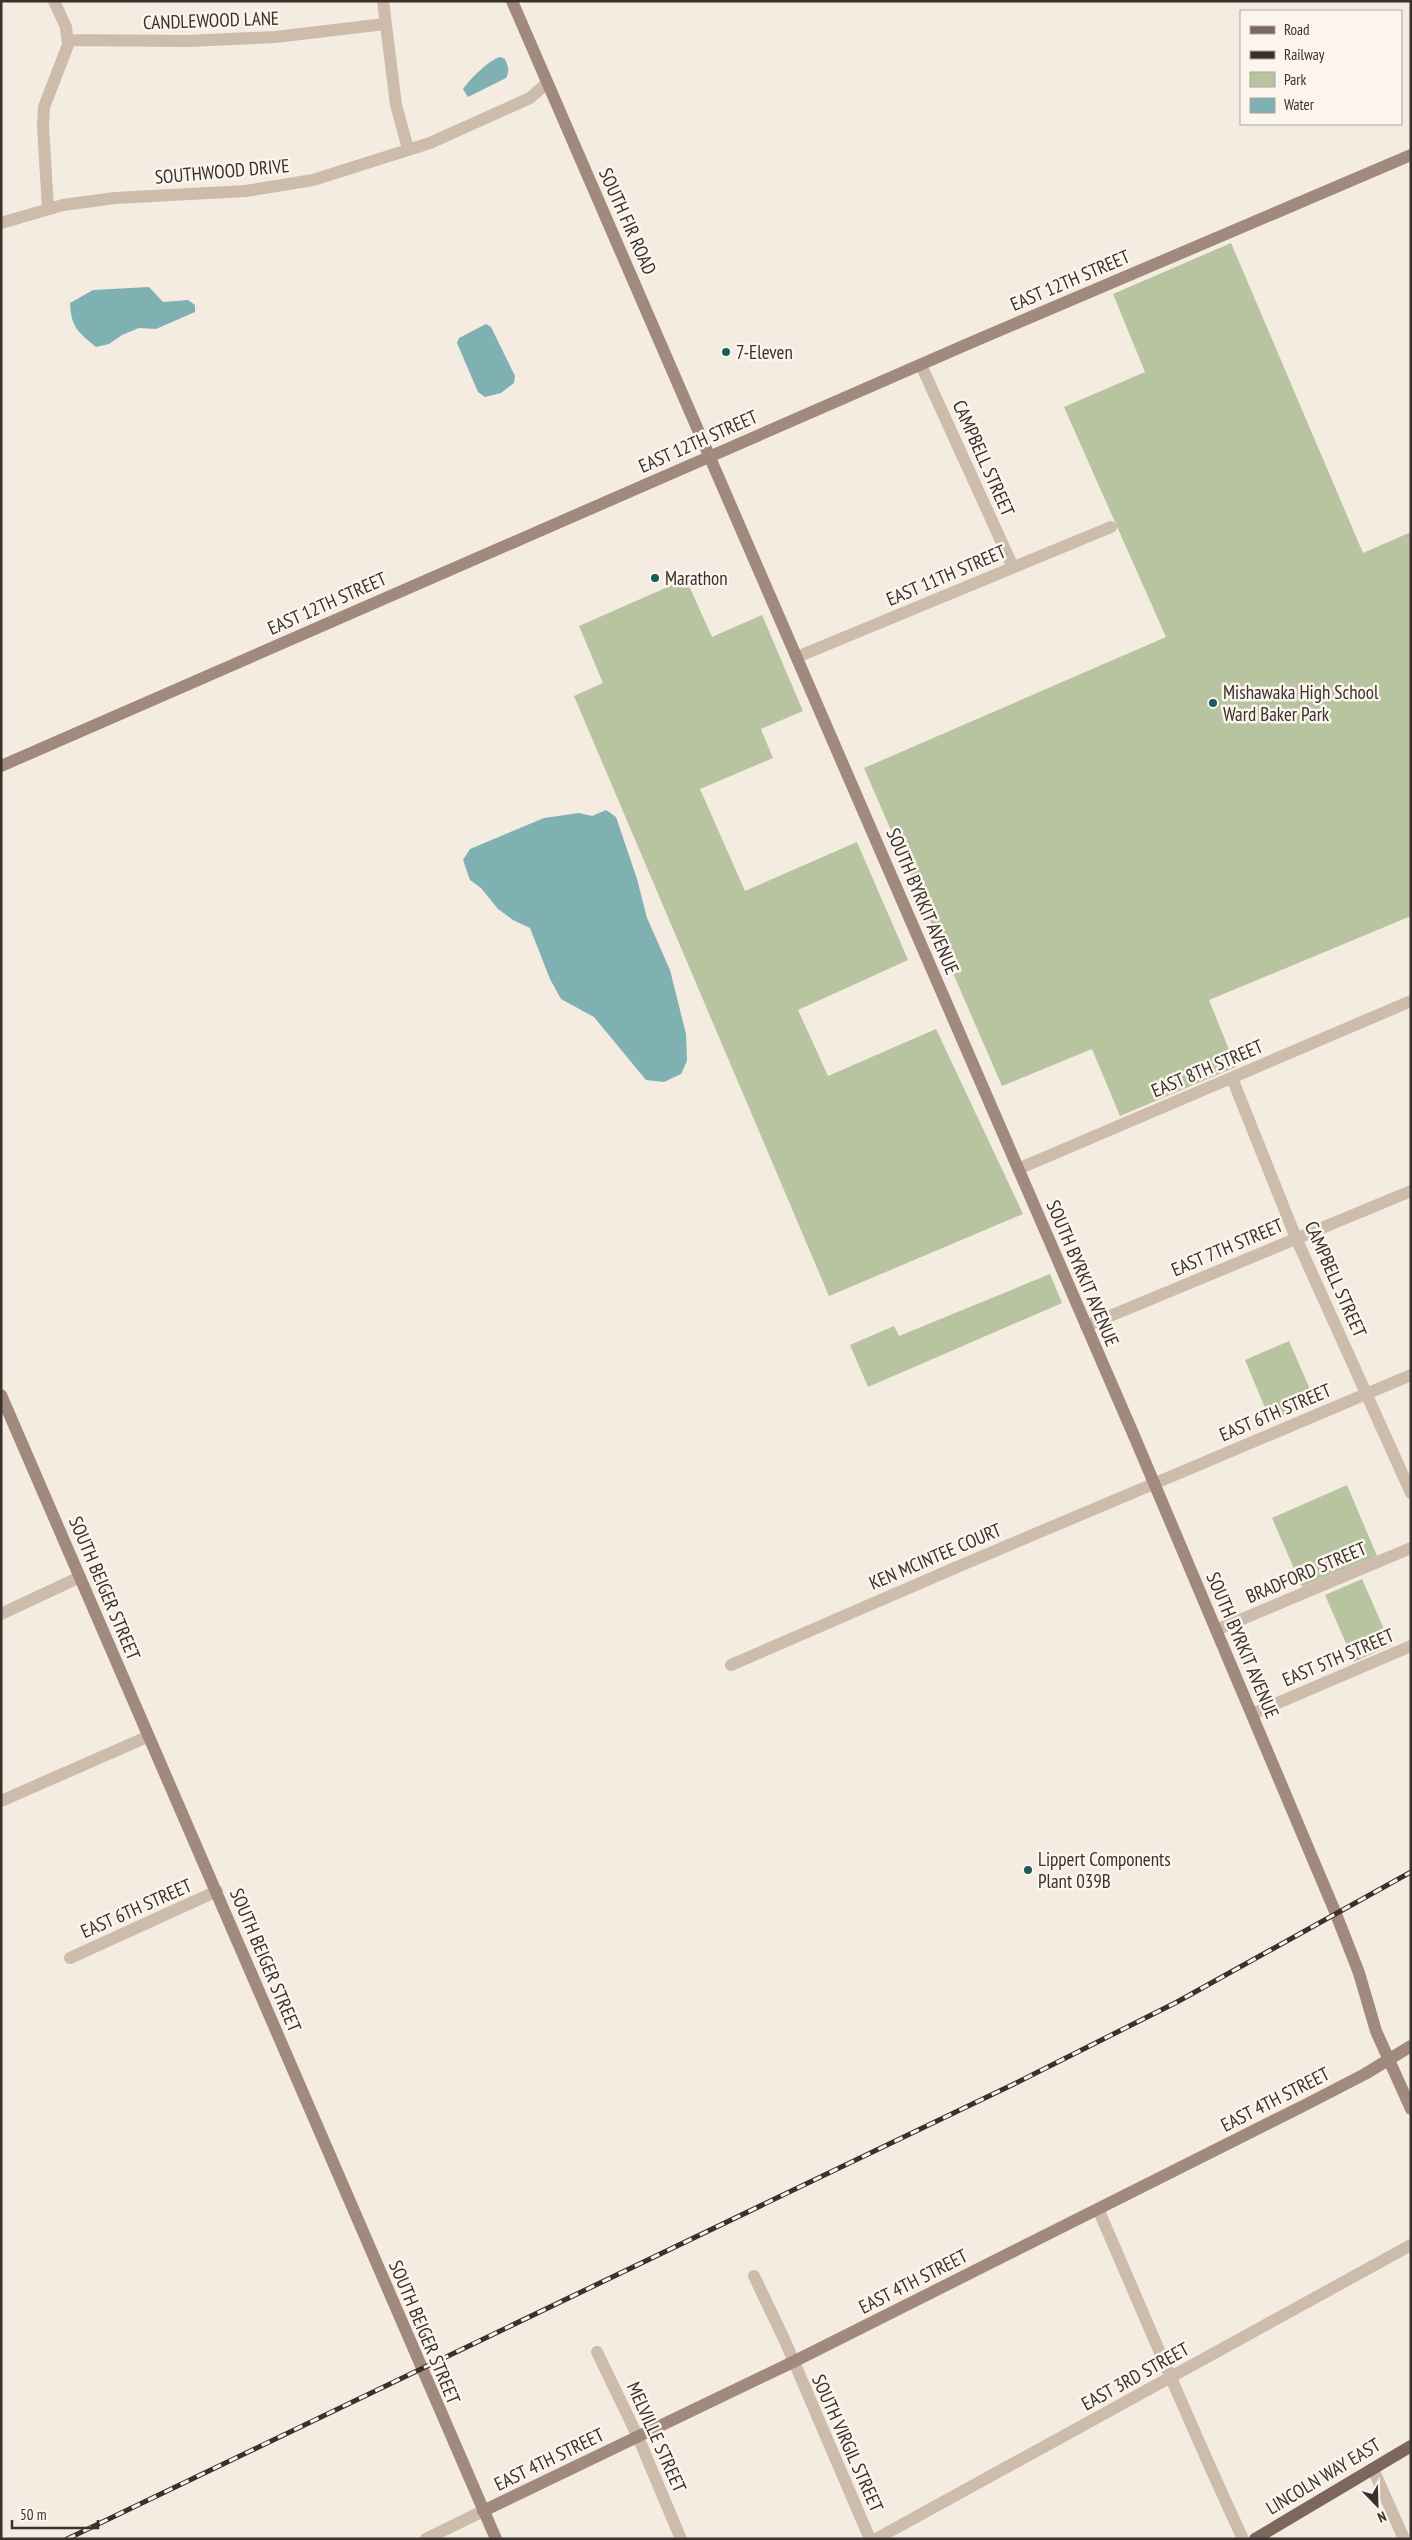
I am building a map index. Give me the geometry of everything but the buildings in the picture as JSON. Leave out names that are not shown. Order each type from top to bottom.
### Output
[{"type":"main road","name":"LINCOLN WAY EAST","points":[[1255,2539],[1411,2446]]},
{"type":"street","points":[[48,209],[43,135],[44,107],[68,40],[66,28],[54,1]]},
{"type":"street","points":[[383,1],[396,104],[408,149]]},
{"type":"street","name":"SOUTH FIR ROAD","points":[[512,1],[710,456]]},
{"type":"street","name":"CANDLEWOOD LANE","points":[[68,40],[188,41],[275,37],[385,24]]},
{"type":"street","name":"SOUTHWOOD DRIVE","points":[[1,222],[48,209],[115,198],[246,191],[278,187],[336,173],[430,143],[530,98],[547,83]]},
{"type":"street","name":"EAST 12TH STREET","points":[[1,766],[710,456],[1411,155]]},
{"type":"street","name":"CAMPBELL STREET","points":[[921,365],[1013,567]]},
{"type":"street","name":"SOUTH BYRKIT AVENUE","points":[[710,456],[1252,1714],[1336,1914],[1359,1973],[1376,2031],[1411,2109]]},
{"type":"street","name":"EAST 11TH STREET","points":[[797,657],[1111,528]]},
{"type":"street","name":"EAST 8TH STREET","points":[[1018,1169],[1411,1001]]},
{"type":"street","name":"CAMPBELL STREET","points":[[1232,1078],[1296,1238],[1411,1493]]},
{"type":"street","name":"EAST 7TH STREET","points":[[1086,1326],[1411,1191]]},
{"type":"street","name":"EAST 6TH STREET","points":[[1154,1484],[1411,1375]]},
{"type":"street","name":"SOUTH BEIGER STREET","points":[[1,1395],[147,1737],[217,1891],[272,2025],[496,2539]]},
{"type":"street","name":"KEN MCINTEE COURT","points":[[731,1665],[1154,1484]]},
{"type":"street","name":"BRADFORD STREET","points":[[1216,1630],[1411,1548]]},
{"type":"street","points":[[1,1614],[80,1577]]},
{"type":"street","name":"EAST 5TH STREET","points":[[1252,1714],[1411,1646]]},
{"type":"street","points":[[1,1801],[147,1737]]},
{"type":"street","name":"EAST 6TH STREET","points":[[70,1958],[217,1891]]},
{"type":"street","name":"EAST 4TH STREET","points":[[426,2539],[793,2362],[1314,2101],[1411,2046]]},
{"type":"street","points":[[1098,2209],[1172,2378],[1186,2416],[1243,2539]]},
{"type":"street","name":"EAST 3RD STREET","points":[[876,2539],[1411,2245]]},
{"type":"street","name":"SOUTH VIRGIL STREET","points":[[754,2276],[870,2539]]},
{"type":"street","name":"MELVILLE STREET","points":[[597,2352],[638,2437],[681,2539]]},
{"type":"street","points":[[1373,2468],[1404,2539]]},
{"type":"green space","name":"Mishawaka High School Ward Baker Park","points":[[1231,243],[1363,553],[1411,532],[1411,916],[1209,1000],[1236,1067],[1120,1116],[1092,1049],[1002,1086],[864,768],[1166,637],[1064,407],[1145,372],[1113,294]]},
{"type":"green space","points":[[686,579],[712,637],[762,615],[803,711],[761,729],[773,758],[700,789],[745,891],[857,842],[908,960],[798,1010],[828,1076],[936,1029],[1023,1214],[829,1296],[574,696],[603,683],[579,626]]},
{"type":"green space","points":[[1050,1274],[1062,1303],[868,1387],[850,1345],[894,1326],[899,1336]]},
{"type":"green space","points":[[1289,1341],[1316,1403],[1271,1422],[1245,1360]]},
{"type":"green space","points":[[1347,1485],[1377,1556],[1302,1587],[1272,1518]]},
{"type":"green space","points":[[1362,1579],[1391,1645],[1354,1662],[1325,1595]]},
{"type":"water","points":[[500,57],[505,59],[508,66],[506,78],[468,97],[463,89],[466,85],[485,66]]},
{"type":"water","points":[[149,287],[163,302],[188,300],[195,305],[195,312],[156,329],[139,328],[122,335],[109,344],[96,347],[80,333],[74,324],[70,303],[93,290]]},
{"type":"water","points":[[486,324],[491,327],[515,376],[514,383],[501,393],[485,397],[478,392],[457,343],[459,338]]},
{"type":"water","points":[[606,810],[616,817],[637,879],[647,918],[670,970],[686,1034],[687,1061],[681,1074],[664,1082],[646,1080],[594,1017],[561,999],[550,979],[530,928],[513,920],[498,909],[481,888],[470,880],[463,860],[470,849],[544,818],[579,813],[592,816]]},
{"type":"railway","points":[[67,2539],[1014,2084],[1177,2002],[1411,1872]]},
{"type":"place","name":"7-Eleven","points":[[726,352]]},
{"type":"place","name":"Marathon","points":[[655,578]]},
{"type":"place","name":"Mishawaka High School Ward Baker Park","points":[[1213,703]]},
{"type":"place","name":"Lippert Components Plant 039B","points":[[1028,1870]]}]
